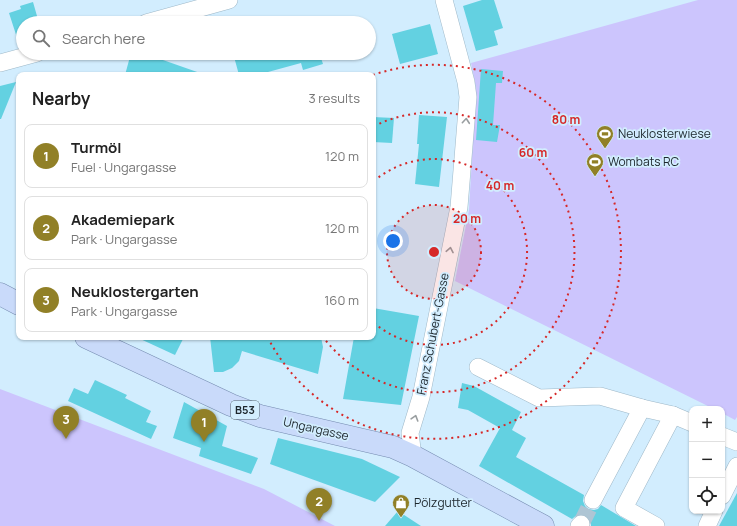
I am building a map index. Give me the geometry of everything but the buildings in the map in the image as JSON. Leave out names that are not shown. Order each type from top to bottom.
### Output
[{"type":"main road","points":[[0,294],[16,302]]},
{"type":"main road","name":"Ungargasse","points":[[92,340],[197,390],[260,416],[393,448],[414,456],[543,526]]},
{"type":"street","points":[[171,16],[229,0]]},
{"type":"street","name":"Franz Schubert-Gasse","points":[[414,456],[410,433],[421,397],[459,207],[468,97],[466,82],[444,0]]},
{"type":"street","points":[[0,63],[16,59]]},
{"type":"street","points":[[478,367],[539,398],[600,396],[673,415],[689,422]]},
{"type":"street","points":[[593,500],[642,408]]},
{"type":"street","points":[[656,526],[624,508],[673,415]]},
{"type":"street","points":[[725,437],[737,442]]},
{"type":"street","points":[[725,490],[737,466]]},
{"type":"street","points":[[706,526],[712,514]]},
{"type":"shaded area","name":"Neuklosterwiese","points":[[698,0],[737,0],[737,417],[735,420],[725,415],[725,406],[708,406],[455,281],[469,210],[476,88],[471,63]]},
{"type":"shaded area","points":[[0,389],[264,489],[335,526],[0,526]]},
{"type":"tunnel","points":[[581,524],[593,500]]},
{"type":"place","name":"Neuklosterwiese","points":[[605,149]]},
{"type":"place","name":"Wombats RC","points":[[595,177]]},
{"type":"place","name":"Neuklostergarten","points":[[66,439]]},
{"type":"place","name":"Turmöl","points":[[204,442]]},
{"type":"place","name":"Pölzgutter","points":[[401,518]]},
{"type":"place","name":"Akademiepark","points":[[319,521]]}]
